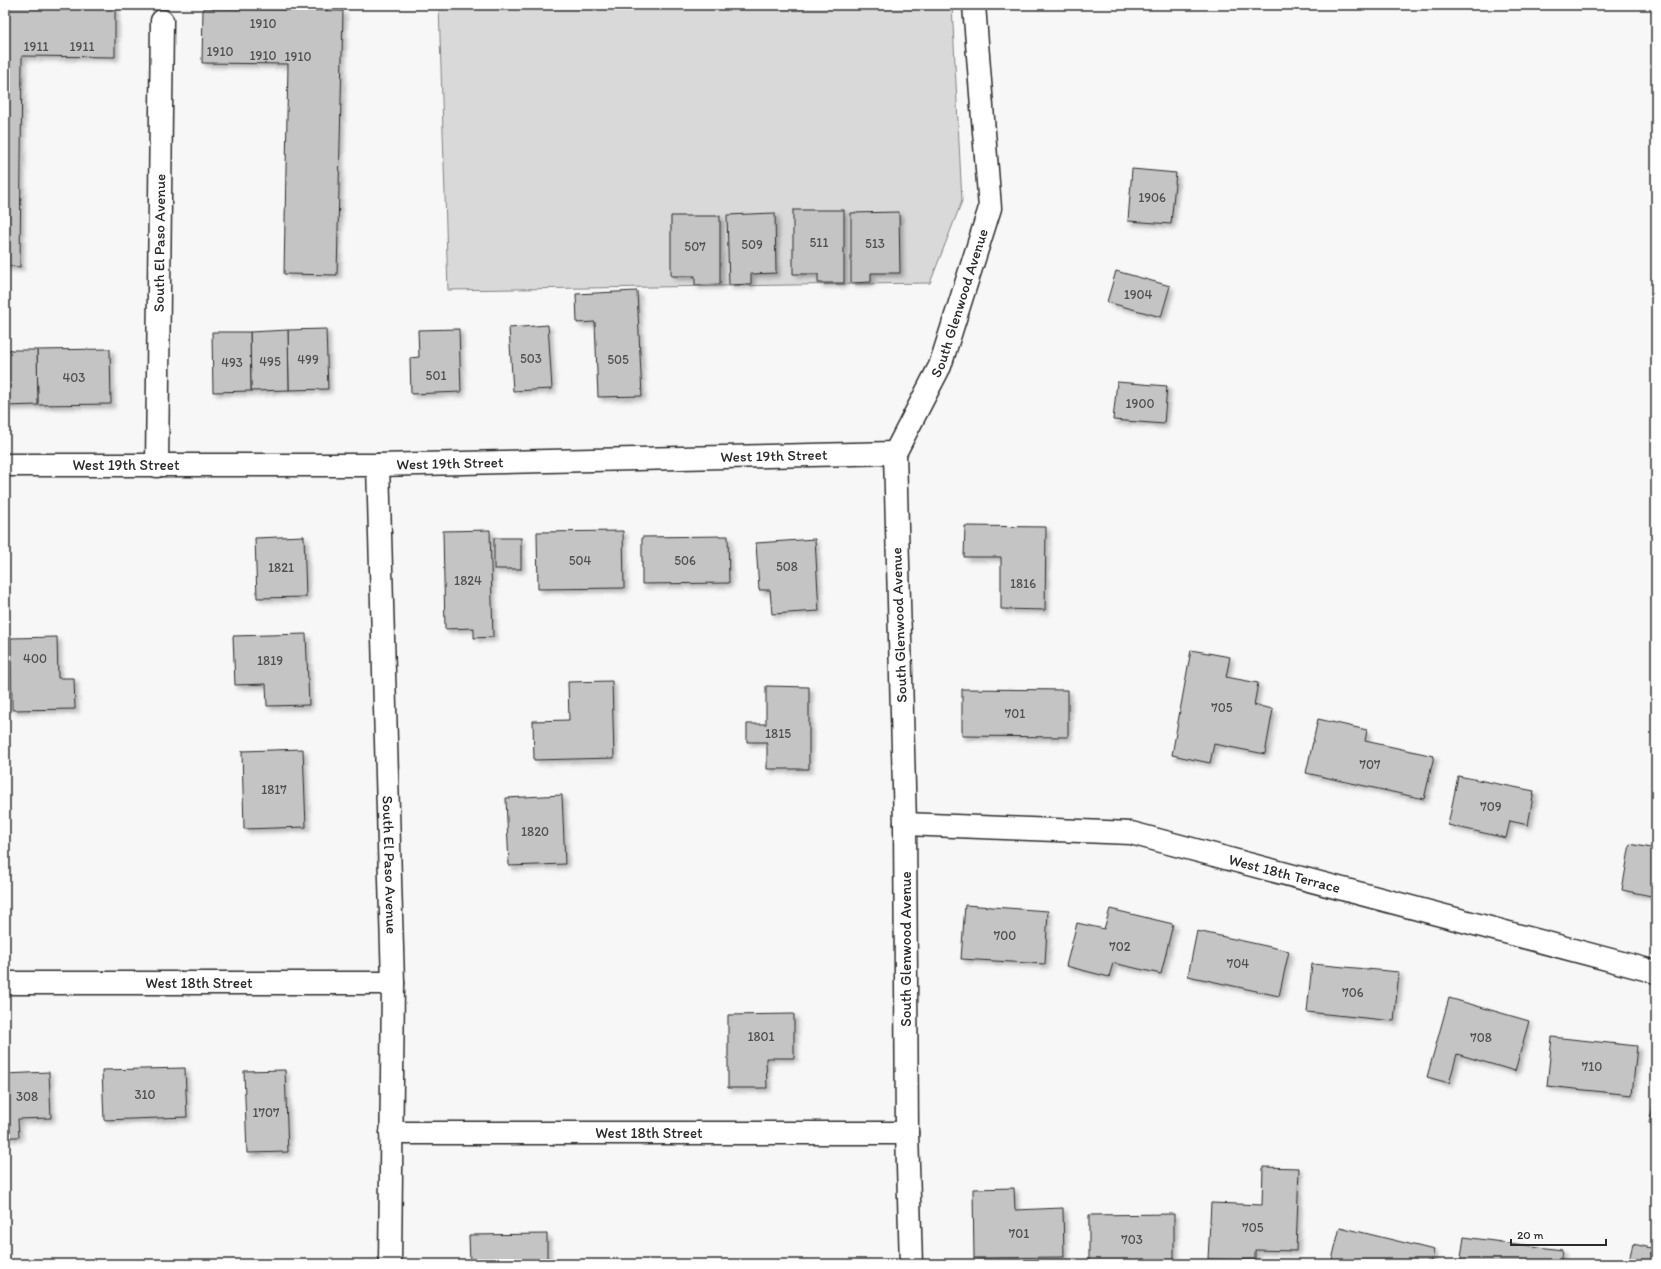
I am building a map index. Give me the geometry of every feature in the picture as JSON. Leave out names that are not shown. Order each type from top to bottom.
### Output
[{"type":"street","name":"South Glenwood Avenue","points":[[911,1264],[907,1133],[905,824],[895,453],[940,366],[990,208],[974,5]]},
{"type":"street","name":"South El Paso Avenue","points":[[157,466],[162,20]]},
{"type":"street","name":"West 19th Street","points":[[5,465],[378,465],[895,453]]},
{"type":"street","name":"South El Paso Avenue","points":[[378,465],[393,983],[390,1264]]},
{"type":"street","name":"West 18th Terrace","points":[[905,824],[1131,833],[1656,972]]},
{"type":"street","name":"West 18th Street","points":[[5,983],[393,983]]},
{"type":"street","name":"West 18th Street","points":[[391,1133],[907,1133]]},
{"type":"shaded area","points":[[439,5],[952,5],[962,201],[930,283],[448,290]]},
{"type":"building","points":[[5,5],[115,5],[115,57],[22,56],[20,267],[5,266]]},
{"type":"building","points":[[203,8],[343,11],[337,275],[284,274],[288,64],[202,63]]},
{"type":"building","points":[[1132,169],[1176,173],[1171,224],[1128,221]]},
{"type":"building","points":[[793,210],[844,210],[844,283],[818,283],[818,274],[793,274]]},
{"type":"building","points":[[899,212],[900,273],[871,273],[871,282],[851,283],[851,213]]},
{"type":"building","points":[[775,213],[776,273],[751,274],[751,284],[729,285],[727,215]]},
{"type":"building","points":[[671,216],[720,216],[720,284],[695,285],[695,276],[671,276]]},
{"type":"building","points":[[1116,271],[1170,286],[1161,317],[1107,302]]},
{"type":"building","points":[[637,291],[642,396],[598,397],[595,322],[577,323],[576,294]]},
{"type":"building","points":[[548,325],[552,389],[513,391],[509,328]]},
{"type":"building","points":[[326,329],[328,389],[289,390],[288,330]]},
{"type":"building","points":[[459,329],[461,392],[411,394],[410,358],[419,357],[418,330]]},
{"type":"building","points":[[288,330],[289,390],[251,391],[250,332]]},
{"type":"building","points":[[212,332],[250,332],[251,391],[213,392]]},
{"type":"building","points":[[110,349],[111,404],[38,405],[37,350]]},
{"type":"building","points":[[5,350],[37,350],[38,405],[5,406]]},
{"type":"building","points":[[1117,382],[1167,386],[1164,424],[1113,420]]},
{"type":"building","points":[[965,526],[1046,527],[1045,610],[1001,609],[1001,557],[964,557]]},
{"type":"building","points":[[490,530],[493,637],[474,638],[474,628],[445,629],[443,531]]},
{"type":"building","points":[[623,531],[624,588],[538,589],[537,532]]},
{"type":"building","points":[[304,536],[306,597],[257,598],[255,538]]},
{"type":"building","points":[[728,536],[729,583],[642,584],[642,537]]},
{"type":"building","points":[[494,538],[521,538],[521,569],[494,569]]},
{"type":"building","points":[[815,539],[819,611],[772,614],[770,590],[759,590],[756,543]]},
{"type":"building","points":[[306,634],[309,705],[267,706],[266,684],[235,685],[233,636]]},
{"type":"building","points":[[57,637],[58,678],[74,678],[75,709],[12,710],[11,638]]},
{"type":"building","points":[[1191,650],[1230,657],[1226,677],[1258,683],[1254,705],[1273,709],[1265,754],[1214,744],[1210,763],[1172,755]]},
{"type":"building","points":[[612,681],[614,758],[534,760],[533,721],[569,720],[568,682]]},
{"type":"building","points":[[766,686],[809,687],[809,769],[767,769],[767,742],[747,742],[747,724],[766,724]]},
{"type":"building","points":[[962,689],[1068,690],[1068,737],[962,736]]},
{"type":"building","points":[[1318,719],[1367,730],[1365,741],[1434,756],[1424,799],[1306,773]]},
{"type":"building","points":[[303,749],[306,827],[244,829],[242,751]]},
{"type":"building","points":[[1458,776],[1534,791],[1528,825],[1510,821],[1506,838],[1448,825]]},
{"type":"building","points":[[562,795],[565,864],[509,866],[506,798]]},
{"type":"building","points":[[1630,844],[1656,849],[1656,897],[1622,890]]},
{"type":"building","points":[[965,905],[1048,911],[1045,964],[961,959]]},
{"type":"building","points":[[1110,909],[1173,924],[1161,974],[1113,963],[1109,977],[1066,966],[1077,923],[1104,929]]},
{"type":"building","points":[[1197,931],[1289,951],[1279,996],[1188,976]]},
{"type":"building","points":[[1312,964],[1399,972],[1394,1021],[1307,1012]]},
{"type":"building","points":[[1449,998],[1529,1021],[1515,1071],[1457,1054],[1449,1083],[1427,1077]]},
{"type":"building","points":[[794,1014],[794,1058],[766,1058],[767,1088],[728,1088],[728,1015]]},
{"type":"building","points":[[1552,1037],[1637,1046],[1632,1095],[1547,1086]]},
{"type":"building","points":[[185,1068],[187,1117],[104,1120],[102,1070]]},
{"type":"building","points":[[285,1070],[288,1152],[247,1153],[244,1071]]},
{"type":"building","points":[[49,1072],[51,1118],[18,1119],[19,1137],[5,1137],[5,1074]]},
{"type":"building","points":[[1656,1096],[1656,1125],[1649,1123]]},
{"type":"building","points":[[1263,1167],[1299,1168],[1296,1251],[1255,1250],[1255,1260],[1208,1259],[1211,1203],[1262,1205]]},
{"type":"building","points":[[1014,1188],[1015,1210],[1063,1208],[1064,1257],[974,1258],[973,1189]]},
{"type":"building","points":[[1174,1214],[1174,1262],[1089,1263],[1089,1215]]},
{"type":"building","points":[[1340,1227],[1434,1250],[1431,1264],[1331,1264]]},
{"type":"building","points":[[547,1234],[547,1264],[470,1264],[469,1235]]},
{"type":"building","points":[[1464,1237],[1562,1250],[1560,1264],[1460,1264]]},
{"type":"building","points":[[1633,1244],[1656,1249],[1656,1264],[1628,1264]]}]
